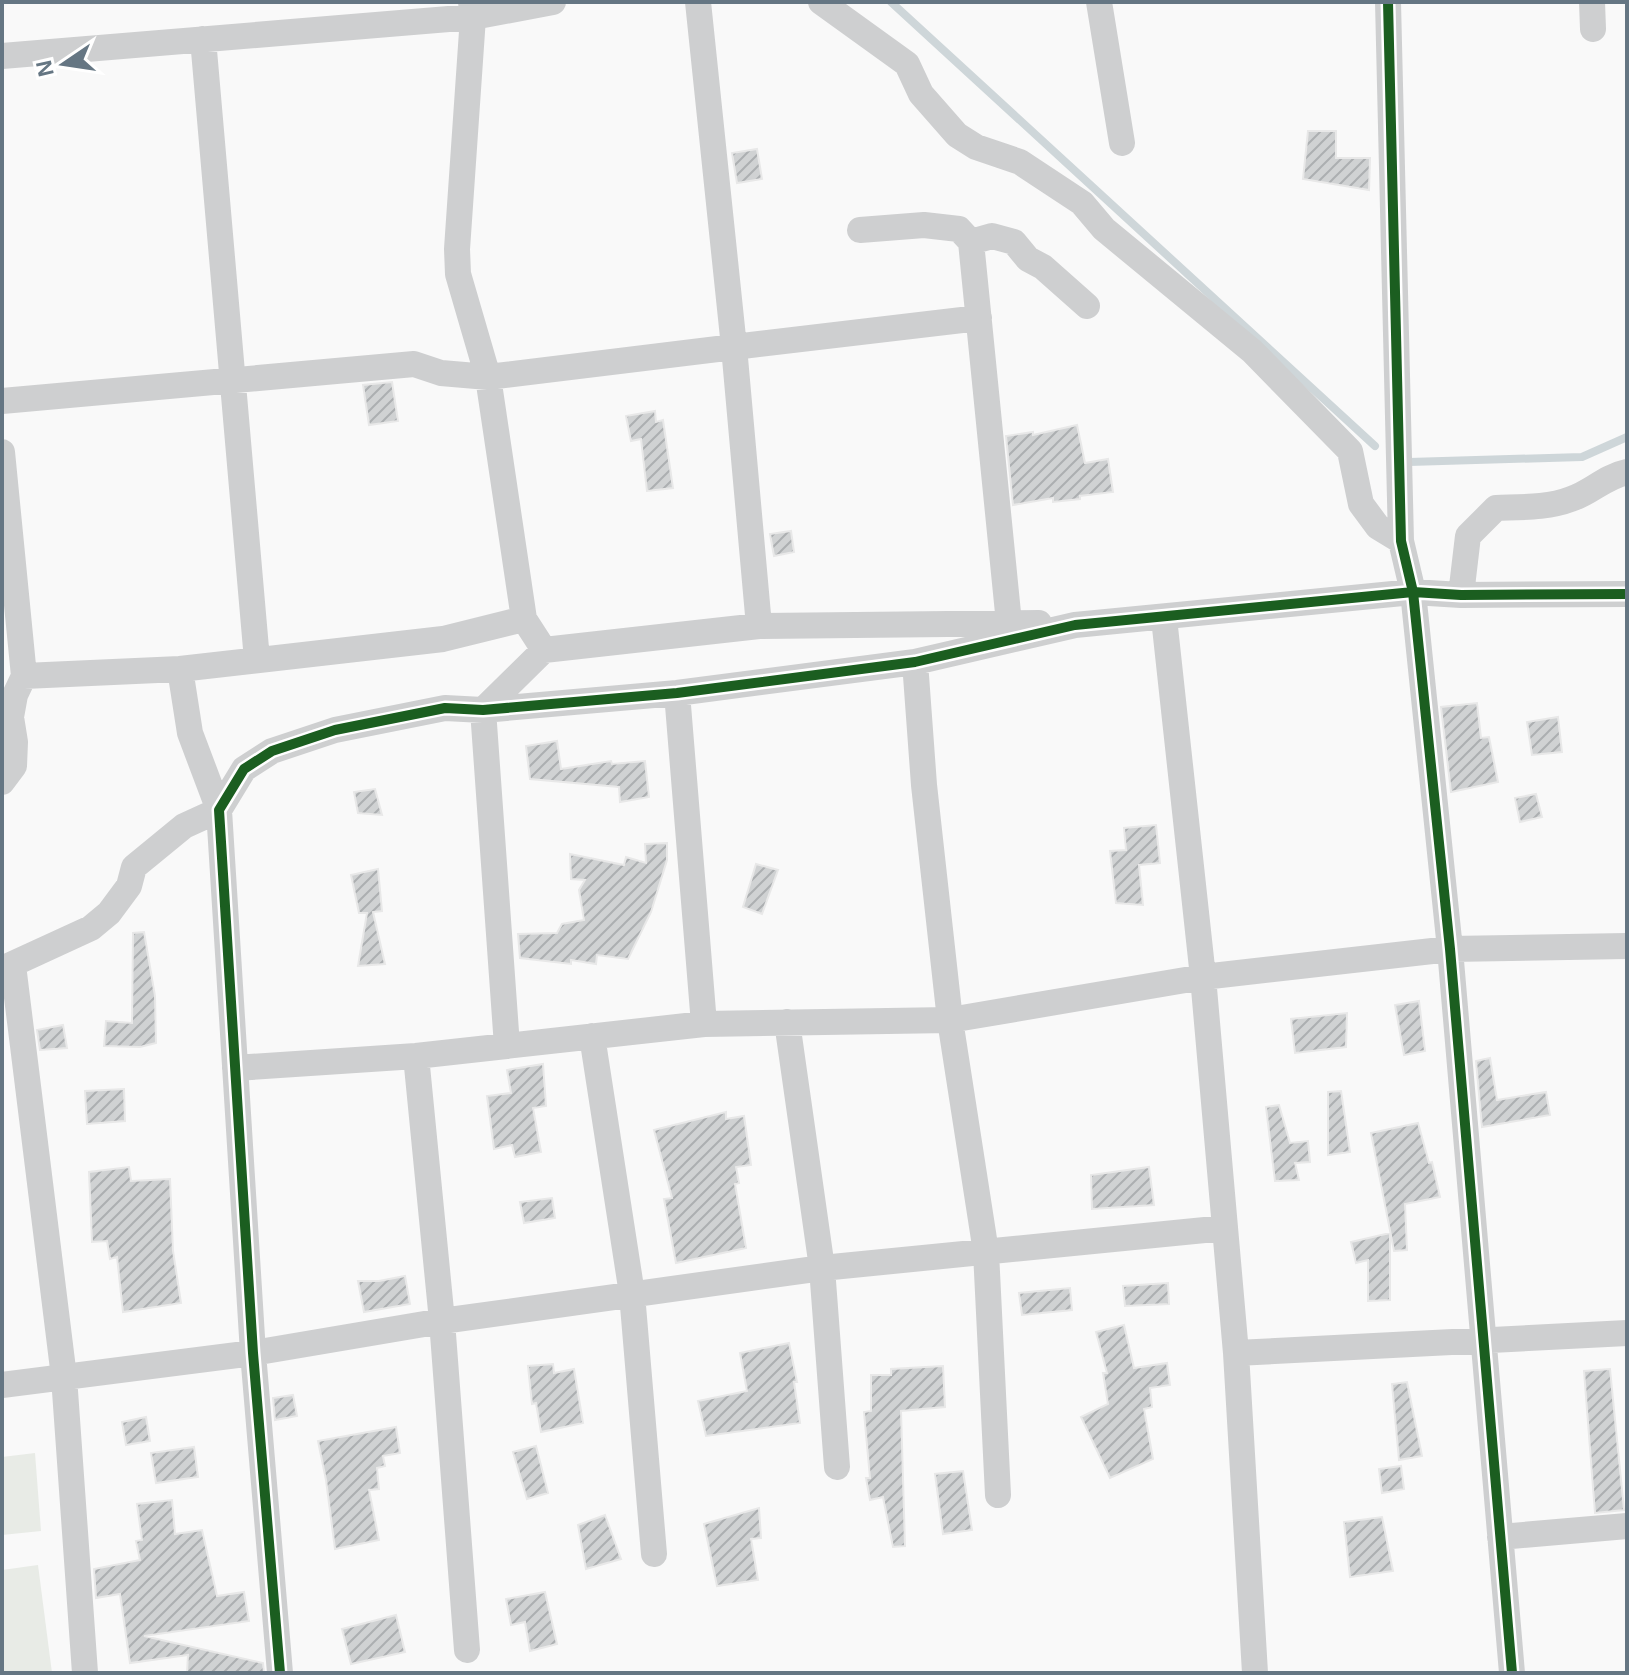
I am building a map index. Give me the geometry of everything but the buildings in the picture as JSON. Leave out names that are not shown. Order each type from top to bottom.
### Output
[{"type":"street","points":[[2,56],[203,39],[553,2]]},
{"type":"street","points":[[698,2],[759,626]]},
{"type":"street","points":[[821,2],[907,64],[921,94],[957,135],[976,147],[1020,162],[1082,203],[1104,229],[1252,351],[1350,451],[1361,504],[1378,527],[1401,541]]},
{"type":"street","points":[[1099,2],[1122,143]]},
{"type":"street","points":[[1388,2],[1401,541],[1413,592],[1450,949],[1512,1673]]},
{"type":"street","points":[[1592,2],[1593,29]]},
{"type":"street","points":[[472,9],[458,274],[488,377],[524,619],[544,650]]},
{"type":"street","points":[[203,39],[257,660]]},
{"type":"street","points":[[860,230],[892,226],[959,229],[971,242],[1009,623]]},
{"type":"street","points":[[971,242],[992,236],[1014,242],[1028,259],[1043,267],[1087,306]]},
{"type":"street","points":[[2,401],[414,364],[441,373],[488,377],[979,318]]},
{"type":"street","points":[[2,452],[24,676],[15,695],[11,717],[15,742],[14,766],[2,782]]},
{"type":"street","points":[[1461,595],[1468,536],[1496,508],[1533,506],[1571,499],[1610,476],[1627,472]]},
{"type":"street","points":[[507,1046],[483,710],[544,650],[759,626],[1075,625],[1413,592],[1461,595],[1627,594]]},
{"type":"street","points":[[1164,618],[1203,977],[1236,1353],[1255,1673]]},
{"type":"street","points":[[24,676],[180,669],[443,639],[524,619]]},
{"type":"street","points":[[85,1673],[64,1377],[8,967],[91,928],[109,913],[129,886],[134,867],[184,826],[219,810],[244,769],[272,751],[335,730],[445,708],[483,710],[677,693],[915,662],[1075,625]]},
{"type":"street","points":[[915,662],[924,785],[950,1020],[986,1252],[998,1495]]},
{"type":"street","points":[[180,669],[190,733],[219,810],[253,1353],[280,1673]]},
{"type":"street","points":[[677,693],[704,1024]]},
{"type":"street","points":[[235,1068],[416,1056],[704,1024],[950,1020],[1203,977],[1450,949],[1627,946]]},
{"type":"street","points":[[787,1022],[822,1268],[837,1467]]},
{"type":"street","points":[[592,1036],[632,1294],[654,1554]]},
{"type":"street","points":[[416,1056],[442,1321],[467,1650]]},
{"type":"street","points":[[2,1385],[253,1353],[442,1321],[822,1268],[1225,1228]]},
{"type":"street","points":[[1236,1353],[1627,1333]]},
{"type":"street","points":[[1500,1537],[1627,1526]]},
{"type":"shaded area","points":[[35,1453],[41,1531],[2,1535],[2,1457]]},
{"type":"shaded area","points":[[38,1565],[52,1673],[2,1673],[2,1570]]},
{"type":"waterway","points":[[891,2],[1375,446]]},
{"type":"waterway","points":[[1409,462],[1582,457],[1627,437]]},
{"type":"cycle path","points":[[1388,2],[1401,541],[1413,592],[1450,949],[1512,1673]]},
{"type":"cycle path","points":[[280,1673],[253,1353],[219,810],[244,769],[272,751],[335,730],[445,708],[483,710],[677,693],[915,662],[1075,625],[1413,592],[1461,595],[1627,594]]}]
